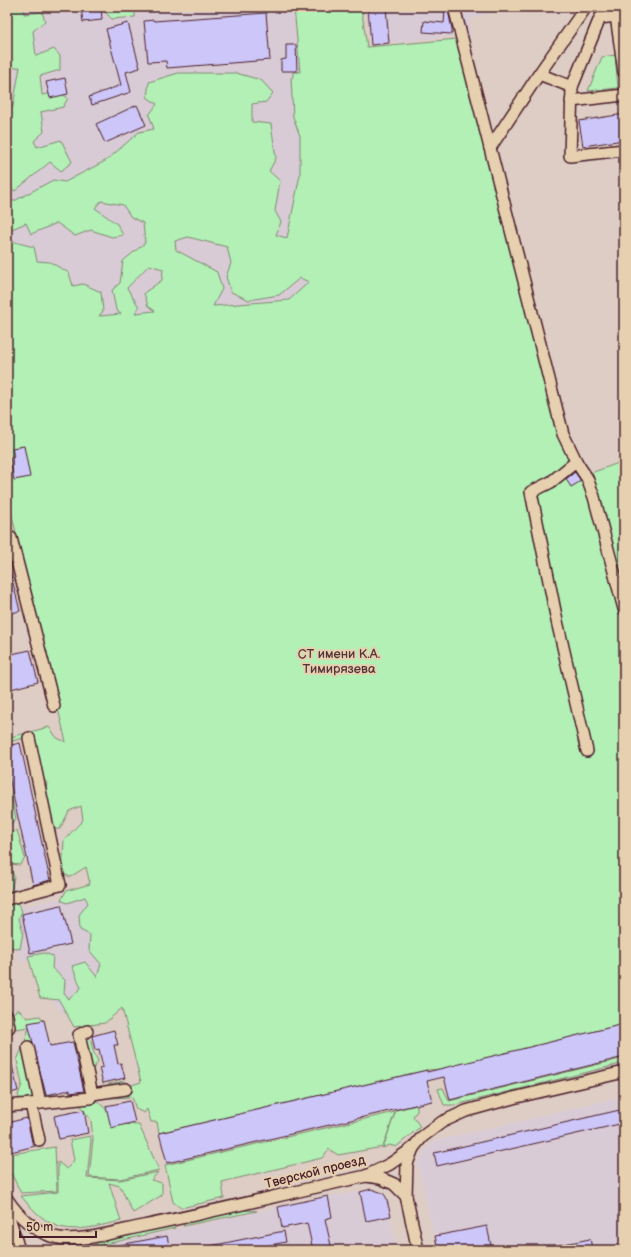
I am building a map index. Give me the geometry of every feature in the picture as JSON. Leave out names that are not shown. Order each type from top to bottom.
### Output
[{"type":"street","points":[[454,7],[563,434],[577,463],[587,478],[594,497],[624,610]]},
{"type":"street","points":[[490,148],[586,7]]},
{"type":"street","points":[[624,72],[617,13],[600,18],[572,87],[570,156],[624,150]]},
{"type":"street","points":[[539,74],[572,87]]},
{"type":"street","points":[[571,101],[624,95]]},
{"type":"street","points":[[577,463],[572,465],[551,482],[530,492],[557,621],[587,750]]},
{"type":"street","points":[[11,538],[54,706]]},
{"type":"street","points":[[7,899],[60,885],[29,738]]},
{"type":"street","points":[[87,1031],[79,1035],[92,1094]]},
{"type":"street","points":[[28,1047],[36,1103],[39,1140]]},
{"type":"street","name":"Тверской проезд","points":[[7,1199],[18,1213],[40,1231],[48,1236],[65,1239],[83,1238],[176,1219],[366,1176],[390,1164],[413,1148],[422,1137],[442,1122],[466,1112],[513,1098],[624,1072]]},
{"type":"street","points":[[7,1106],[90,1098],[92,1094],[126,1089]]},
{"type":"street","points":[[413,1148],[407,1164],[406,1196],[418,1250]]},
{"type":"street","points":[[366,1176],[380,1178],[394,1184],[406,1196]]},
{"type":"street","points":[[7,1210],[10,1231],[19,1250]]},
{"type":"street","points":[[10,1231],[40,1231]]},
{"type":"shaded area","points":[[294,7],[300,72],[293,73],[301,106],[318,275],[289,300],[7,324],[7,8]]},
{"type":"shaded area","points":[[367,7],[504,7],[470,19],[471,37],[455,36],[369,45]]},
{"type":"shaded area","points":[[92,890],[120,999],[62,1012],[52,1001],[39,960],[20,962],[7,911]]},
{"type":"shaded area","points":[[624,1096],[624,1250],[438,1250],[417,1163],[425,1150],[434,1141]]},
{"type":"shaded area","points":[[371,1189],[383,1193],[386,1197],[398,1250],[69,1250],[89,1245],[90,1248],[328,1196]]},
{"type":"green space","points":[[7,7],[24,7],[24,14],[42,12],[45,21],[33,31],[36,56],[54,49],[60,56],[60,70],[40,76],[42,95],[59,92],[68,98],[63,107],[41,112],[44,132],[34,141],[37,147],[61,140],[72,162],[61,171],[50,162],[15,191],[7,186],[7,117],[13,106],[20,67],[12,68],[7,83]]},
{"type":"green space","points":[[106,7],[135,7],[135,17],[112,19],[105,12]]},
{"type":"green space","name":"СТ имени К.А. Тимирязева","points":[[294,7],[361,7],[367,47],[457,39],[538,352],[590,496],[624,627],[624,1024],[442,1069],[427,1070],[159,1133],[157,1122],[151,1122],[147,1109],[144,1113],[136,1109],[132,1097],[110,1098],[106,1089],[108,1084],[124,1081],[132,1085],[141,1082],[122,1008],[105,1023],[74,1027],[59,1000],[40,998],[28,956],[44,953],[53,956],[52,968],[65,980],[64,994],[69,999],[81,988],[72,966],[85,962],[97,977],[101,964],[89,950],[90,935],[80,930],[79,915],[88,903],[85,897],[67,903],[61,900],[66,891],[90,884],[86,867],[70,877],[62,873],[64,840],[83,820],[81,806],[69,811],[60,829],[52,829],[45,802],[47,783],[38,772],[29,737],[7,742],[7,738],[49,727],[57,738],[66,742],[7,495],[7,324],[9,323],[7,322],[7,240],[34,247],[37,261],[50,262],[69,273],[73,286],[83,284],[101,292],[103,311],[99,316],[121,314],[116,310],[112,290],[120,283],[123,261],[145,243],[143,223],[131,217],[123,205],[101,201],[95,208],[117,224],[123,235],[112,237],[91,230],[75,236],[57,223],[31,234],[26,223],[12,229],[7,229],[7,202],[16,200],[53,180],[65,182],[107,160],[139,132],[154,129],[149,115],[157,104],[147,97],[149,82],[178,73],[236,73],[261,80],[273,93],[266,102],[252,104],[252,122],[271,124],[276,158],[269,171],[280,181],[275,211],[281,222],[276,235],[287,238],[300,175],[300,136],[293,117],[291,78],[293,77],[293,72],[300,72]],"holes":[[[188,237],[227,247],[231,263],[226,277],[231,292],[249,300],[279,295],[300,278],[309,282],[289,300],[213,306],[222,289],[217,272],[176,250],[175,241]],[[149,265],[163,269],[162,280],[144,293],[148,306],[155,311],[135,313],[139,307],[127,288]]]},
{"type":"green space","points":[[615,55],[618,88],[588,91],[602,57]]},
{"type":"green space","points":[[624,461],[624,587],[591,473]]},
{"type":"green space","points":[[7,789],[11,795],[16,819],[7,827]]},
{"type":"green space","points":[[17,830],[25,858],[20,865],[10,864],[14,877],[11,893],[22,911],[19,919],[23,932],[20,949],[7,946],[7,835]]},
{"type":"green space","points":[[18,1009],[27,1018],[40,1016],[45,1024],[38,1034],[39,1046],[27,1053],[30,1065],[43,1062],[46,1066],[38,1091],[60,1097],[40,1108],[30,1097],[21,1100],[18,1096],[22,1084],[17,1060],[25,1042],[29,1027],[15,1029],[7,1021],[7,1018]]},
{"type":"green space","points":[[87,1037],[91,1041],[93,1051],[98,1061],[93,1069],[83,1062],[79,1045]]},
{"type":"green space","points":[[624,1058],[624,1063],[455,1105],[444,1105],[438,1089],[443,1088],[449,1101]]},
{"type":"green space","points":[[93,1097],[111,1114],[114,1124],[139,1125],[159,1170],[120,1179],[89,1177],[93,1139],[91,1120],[79,1104]]},
{"type":"green space","points":[[417,1105],[417,1111],[413,1116],[420,1127],[396,1147],[390,1145],[383,1148],[396,1110]]},
{"type":"green space","points":[[395,1112],[383,1147],[338,1155],[329,1149],[322,1158],[222,1182],[224,1198],[181,1208],[173,1202],[165,1165]]},
{"type":"green space","points":[[90,1136],[91,1140],[87,1178],[120,1180],[158,1172],[151,1180],[162,1183],[162,1195],[133,1213],[120,1186],[109,1183],[121,1221],[81,1229],[57,1226],[47,1221],[32,1209],[21,1196],[58,1192],[58,1162],[67,1169],[74,1160],[70,1140]]},
{"type":"green space","points":[[7,1138],[11,1141],[11,1154],[55,1147],[57,1191],[21,1193],[7,1165]]},
{"type":"green space","points":[[244,1210],[257,1211],[183,1226],[186,1222]]},
{"type":"green space","points":[[174,1224],[175,1228],[97,1246],[96,1242]]},
{"type":"building","points":[[81,7],[101,7],[102,20],[83,22]]},
{"type":"building","points":[[368,7],[386,7],[389,43],[371,45]]},
{"type":"building","points":[[445,10],[448,10],[452,34],[423,32],[424,21],[444,23]]},
{"type":"building","points":[[266,13],[270,60],[167,68],[166,61],[148,62],[144,21]]},
{"type":"building","points":[[128,23],[140,68],[126,72],[131,92],[92,105],[89,97],[121,85],[106,29]]},
{"type":"building","points":[[286,45],[296,45],[297,71],[281,71],[281,60],[286,59]]},
{"type":"building","points":[[65,78],[68,94],[50,98],[46,82]]},
{"type":"building","points":[[137,105],[146,125],[105,143],[96,124]]},
{"type":"building","points":[[624,114],[624,140],[583,146],[579,121]]},
{"type":"building","points":[[24,446],[30,477],[14,480],[10,458],[14,457],[12,448]]},
{"type":"building","points":[[575,472],[581,481],[571,487],[566,479]]},
{"type":"building","points":[[7,571],[10,571],[20,611],[7,614]]},
{"type":"building","points":[[30,650],[38,682],[7,690],[7,655]]},
{"type":"building","points":[[20,743],[50,880],[33,885],[7,768],[7,746]]},
{"type":"building","points":[[61,905],[71,944],[30,953],[22,914]]},
{"type":"building","points":[[44,1020],[50,1046],[73,1042],[84,1091],[70,1093],[70,1090],[46,1095],[28,1023]]},
{"type":"building","points":[[624,1024],[624,1057],[450,1100],[444,1077],[427,1081],[432,1101],[167,1163],[159,1133],[427,1070],[427,1072]]},
{"type":"building","points":[[114,1030],[118,1045],[114,1045],[118,1064],[121,1063],[125,1078],[103,1083],[99,1068],[103,1067],[99,1049],[95,1050],[92,1036]]},
{"type":"building","points":[[7,1057],[10,1057],[18,1091],[7,1094]]},
{"type":"building","points":[[130,1101],[135,1122],[111,1128],[106,1106]]},
{"type":"building","points":[[624,1109],[624,1123],[437,1166],[434,1153]]},
{"type":"building","points":[[84,1110],[88,1133],[59,1139],[54,1116]]},
{"type":"building","points":[[27,1118],[32,1142],[35,1146],[11,1152],[7,1134],[7,1123]]},
{"type":"building","points":[[371,1189],[383,1193],[386,1197],[391,1216],[366,1221],[360,1192]]},
{"type":"building","points":[[328,1196],[332,1217],[325,1219],[332,1250],[313,1250],[307,1223],[282,1228],[278,1207]]},
{"type":"building","points":[[487,1226],[492,1250],[438,1250],[435,1236]]},
{"type":"building","points":[[284,1231],[286,1242],[244,1250],[210,1250],[210,1246]]},
{"type":"building","points":[[167,1236],[170,1250],[115,1250],[114,1246]]},
{"type":"building","points":[[590,1239],[592,1248],[585,1250],[555,1250],[554,1246]]}]
